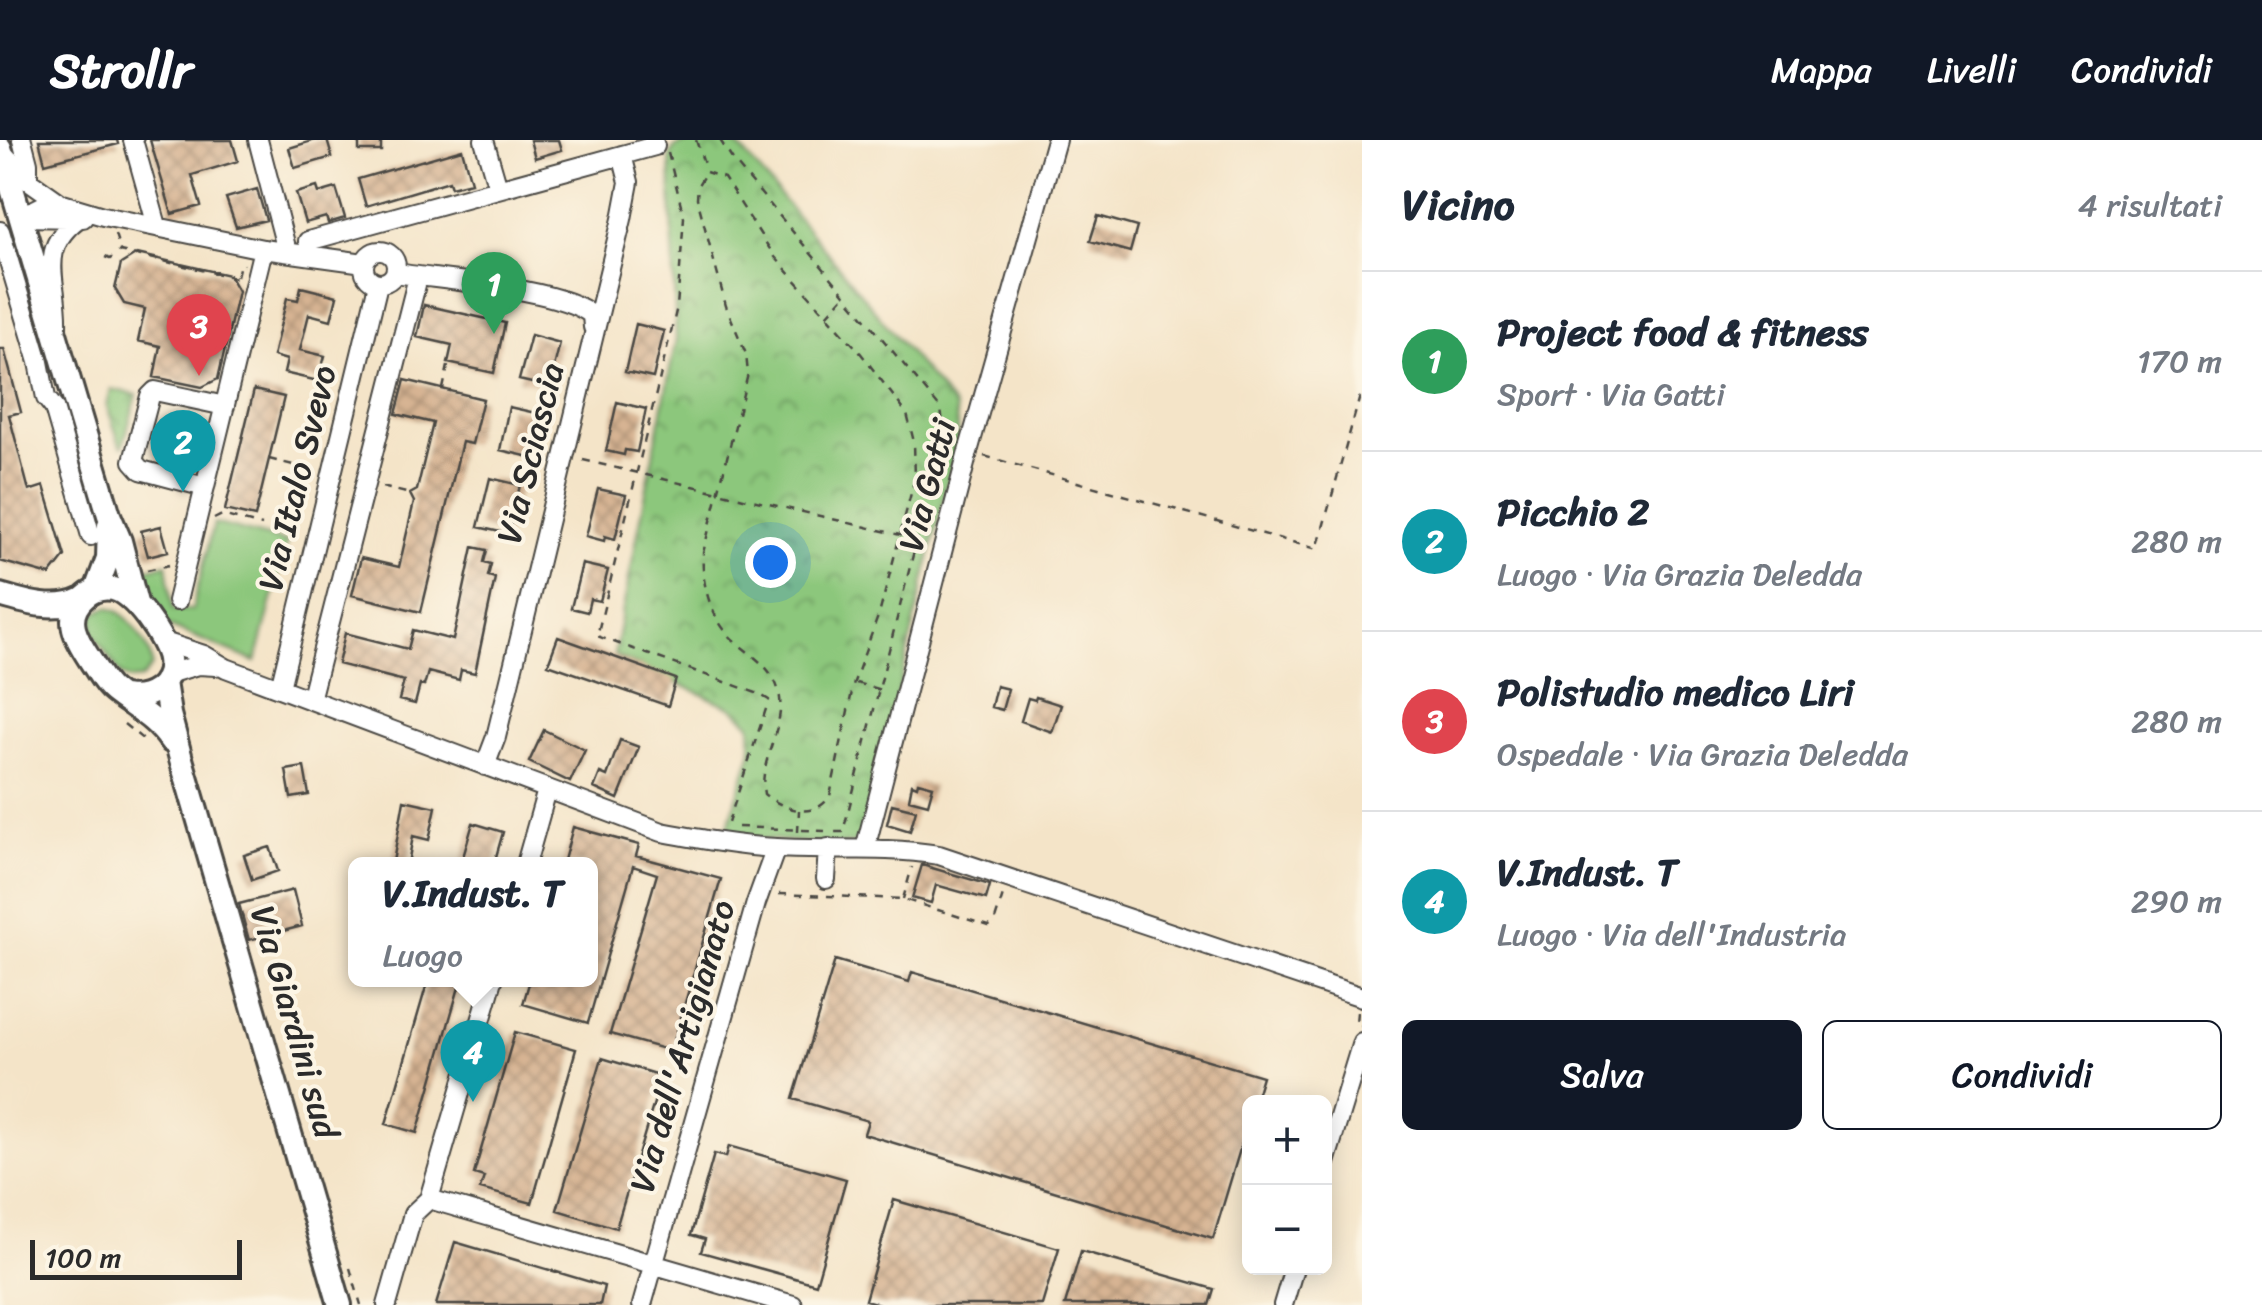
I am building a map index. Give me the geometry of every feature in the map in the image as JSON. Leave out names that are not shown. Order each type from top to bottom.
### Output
[{"type":"main road","points":[[0,149],[56,336],[65,405],[120,542],[136,603],[168,656],[166,678],[146,697],[124,697]]},
{"type":"main road","points":[[76,638],[74,613],[90,594],[108,558],[109,516]]},
{"type":"main road","points":[[0,595],[34,605],[72,604],[90,594],[118,590],[136,603]]},
{"type":"main road","points":[[34,605],[76,638],[106,684],[156,721],[181,759]]},
{"type":"main road","name":"Via Giardini sud","points":[[166,678],[169,714],[181,759],[340,1305]]},
{"type":"street","points":[[22,140],[28,163],[14,189],[103,216],[263,249],[364,262]]},
{"type":"street","points":[[133,140],[157,226]]},
{"type":"street","points":[[258,140],[288,252]]},
{"type":"street","points":[[484,140],[498,188]]},
{"type":"street","name":"Via Gatti","points":[[865,849],[968,452],[1056,140]]},
{"type":"street","points":[[308,241],[655,146],[654,149]]},
{"type":"street","name":"Via Sciascia","points":[[485,766],[496,737],[628,192],[622,155]]},
{"type":"street","points":[[20,217],[46,204],[63,204]]},
{"type":"street","points":[[20,217],[103,216]]},
{"type":"street","points":[[384,251],[393,217]]},
{"type":"street","points":[[56,336],[58,302],[50,273],[53,251],[68,226],[79,218]]},
{"type":"street","points":[[0,230],[46,398],[65,405],[91,536]]},
{"type":"street","points":[[177,601],[263,249]]},
{"type":"street","points":[[384,251],[395,260],[396,273],[378,284],[366,276],[364,262],[374,252],[384,251]]},
{"type":"street","points":[[396,273],[528,292],[571,304],[592,315],[593,330]]},
{"type":"street","points":[[310,700],[418,277]]},
{"type":"street","name":"Via Italo Svevo","points":[[280,688],[378,284]]},
{"type":"street","points":[[205,487],[141,470],[133,462],[150,396],[155,391],[225,406]]},
{"type":"street","points":[[161,641],[662,832],[721,844],[909,850],[938,856],[1362,997]]},
{"type":"street","points":[[166,678],[198,665],[226,668]]},
{"type":"street","points":[[528,857],[547,790]]},
{"type":"street","name":"Via dell'Artigianato","points":[[642,1305],[756,903],[776,848]]},
{"type":"street","points":[[826,878],[828,848]]},
{"type":"street","points":[[388,1305],[413,1214],[429,1199],[492,987]]},
{"type":"street","points":[[1332,1140],[1362,1042]]},
{"type":"street","points":[[429,1199],[792,1305]]},
{"type":"street","points":[[1282,1305],[1292,1275]]},
{"type":"path","points":[[696,140],[706,172],[697,198],[726,306],[746,354],[748,374],[704,553],[702,577],[726,633],[749,650],[779,690],[780,704],[761,777],[764,794],[780,806],[800,810],[824,804],[830,796],[854,682],[880,612],[915,478],[914,442],[907,414],[859,351],[775,257],[724,178],[706,172]]},
{"type":"path","points":[[654,149],[668,153],[684,216],[677,308],[597,636],[768,700],[726,827],[843,832],[944,432],[941,409],[720,140]]},
{"type":"path","points":[[115,232],[120,252]]},
{"type":"path","points":[[105,257],[120,252],[236,278],[238,284]]},
{"type":"path","points":[[826,316],[846,294]]},
{"type":"path","points":[[443,389],[448,366]]},
{"type":"path","points":[[968,452],[1317,549],[1362,390]]},
{"type":"path","points":[[269,459],[294,465]]},
{"type":"path","points":[[584,460],[917,539]]},
{"type":"path","points":[[198,518],[218,519],[222,515],[262,526]]},
{"type":"path","points":[[136,572],[187,562]]},
{"type":"path","points":[[854,682],[881,690]]},
{"type":"path","points":[[124,724],[148,743]]},
{"type":"path","points":[[798,830],[800,810]]},
{"type":"path","points":[[775,893],[903,899]]},
{"type":"path","points":[[1356,1024],[1362,1025]]},
{"type":"green space","points":[[691,140],[731,140],[743,151],[955,408],[956,445],[867,826],[859,842],[839,845],[730,836],[728,826],[752,751],[751,724],[733,708],[614,655],[676,339],[670,158],[674,148]]},
{"type":"green space","points":[[111,389],[137,395],[123,446],[107,406]]},
{"type":"green space","points":[[214,523],[287,542],[256,662],[166,625],[157,612],[142,570],[167,563],[173,609],[192,610]]},
{"type":"green space","points":[[108,607],[130,622],[148,649],[152,666],[141,679],[121,675],[92,632],[94,614]]},
{"type":"building","points":[[39,140],[117,140],[118,144],[45,163]]},
{"type":"building","points":[[150,140],[232,140],[238,161],[192,175],[201,206],[172,214]]},
{"type":"building","points":[[327,140],[332,157],[295,168],[289,148]]},
{"type":"building","points":[[359,140],[381,140],[381,151],[359,151]]},
{"type":"building","points":[[530,140],[559,140],[562,150],[535,158]]},
{"type":"building","points":[[462,149],[471,182],[451,187],[449,181],[366,206],[358,179]]},
{"type":"building","points":[[317,187],[319,193],[336,188],[345,218],[328,223],[326,217],[305,223],[296,193]]},
{"type":"building","points":[[257,189],[266,220],[236,227],[226,198]]},
{"type":"building","points":[[1098,216],[1137,227],[1130,252],[1090,241]]},
{"type":"building","points":[[137,254],[229,275],[238,291],[218,379],[202,387],[154,377],[160,346],[138,341],[145,309],[124,304],[115,289],[121,264]]},
{"type":"building","points":[[301,287],[337,296],[331,320],[309,314],[300,350],[325,356],[318,381],[284,373],[287,360],[273,356],[287,298],[298,300]]},
{"type":"building","points":[[424,305],[505,323],[494,373],[448,363],[452,345],[417,337]]},
{"type":"building","points":[[636,324],[664,331],[653,378],[625,372]]},
{"type":"building","points":[[531,335],[560,343],[549,387],[519,380]]},
{"type":"building","points":[[0,349],[4,349],[21,412],[9,415],[29,491],[44,486],[65,556],[50,575],[0,561]]},
{"type":"building","points":[[405,380],[483,399],[472,444],[462,442],[421,612],[352,595],[361,558],[399,567],[414,502],[410,494],[417,490],[433,423],[396,414]]},
{"type":"building","points":[[254,390],[284,397],[255,517],[225,510]]},
{"type":"building","points":[[617,402],[646,409],[637,452],[625,450],[624,455],[606,451]]},
{"type":"building","points":[[509,407],[540,414],[530,457],[500,450]]},
{"type":"building","points":[[179,419],[192,425],[198,438],[192,451],[179,457],[166,451],[160,438],[166,425]]},
{"type":"building","points":[[490,478],[520,485],[509,534],[478,527]]},
{"type":"building","points":[[598,489],[626,495],[615,539],[605,536],[604,541],[586,536]]},
{"type":"building","points":[[161,526],[168,551],[148,556],[141,531]]},
{"type":"building","points":[[473,547],[487,550],[484,562],[491,564],[488,576],[495,578],[475,673],[461,670],[459,680],[428,672],[415,704],[399,700],[404,681],[338,664],[345,633],[408,649],[413,630],[453,640]]},
{"type":"building","points":[[582,564],[608,570],[600,601],[590,599],[587,612],[571,608]]},
{"type":"building","points":[[558,637],[676,679],[668,706],[548,664]]},
{"type":"building","points":[[996,686],[1008,689],[1002,710],[991,707]]},
{"type":"building","points":[[1028,698],[1061,705],[1052,732],[1021,721]]},
{"type":"building","points":[[544,730],[585,750],[570,782],[529,762]]},
{"type":"building","points":[[620,740],[639,747],[618,799],[594,788],[600,773],[607,776]]},
{"type":"building","points":[[304,767],[309,795],[291,798],[286,770]]},
{"type":"building","points":[[918,782],[933,786],[928,804],[909,799],[912,784],[917,786]]},
{"type":"building","points":[[404,800],[436,807],[429,840],[413,836],[409,857],[394,857]]},
{"type":"building","points":[[892,804],[916,810],[910,831],[887,824]]},
{"type":"building","points":[[473,823],[503,832],[496,857],[463,857]]},
{"type":"building","points":[[573,827],[639,845],[636,856],[721,879],[671,1051],[610,1034],[657,874],[633,866],[588,1023],[523,1004],[528,987],[598,987],[598,857],[565,857]]},
{"type":"building","points":[[270,847],[278,871],[252,880],[244,855]]},
{"type":"building","points":[[922,865],[990,885],[986,899],[936,885],[931,903],[912,898]]},
{"type":"building","points":[[293,890],[302,926],[249,940],[239,904]]},
{"type":"building","points":[[835,960],[909,982],[912,972],[1262,1076],[1256,1095],[1242,1095],[1242,1143],[1213,1239],[864,1134],[868,1121],[793,1099]]},
{"type":"building","points":[[426,987],[459,987],[417,1133],[386,1124]]},
{"type":"building","points":[[515,1032],[576,1049],[532,1203],[480,1189],[484,1177],[474,1174]]},
{"type":"building","points":[[602,1058],[662,1076],[616,1228],[557,1210]]},
{"type":"building","points":[[729,1146],[846,1179],[816,1284],[701,1252],[705,1239],[691,1235],[714,1154],[726,1157]]},
{"type":"building","points":[[894,1200],[1059,1248],[1042,1305],[882,1305],[865,1300]]},
{"type":"building","points":[[455,1242],[604,1286],[600,1305],[436,1305]]},
{"type":"building","points":[[1081,1251],[1214,1289],[1209,1305],[1065,1305]]},
{"type":"place","name":"Project food & fitness","points":[[494,334]]},
{"type":"place","name":"Polistudio medico Liri","points":[[199,376]]},
{"type":"place","name":"Picchio 2","points":[[183,492]]},
{"type":"place","name":"V.Indust. T","points":[[473,1102]]}]
